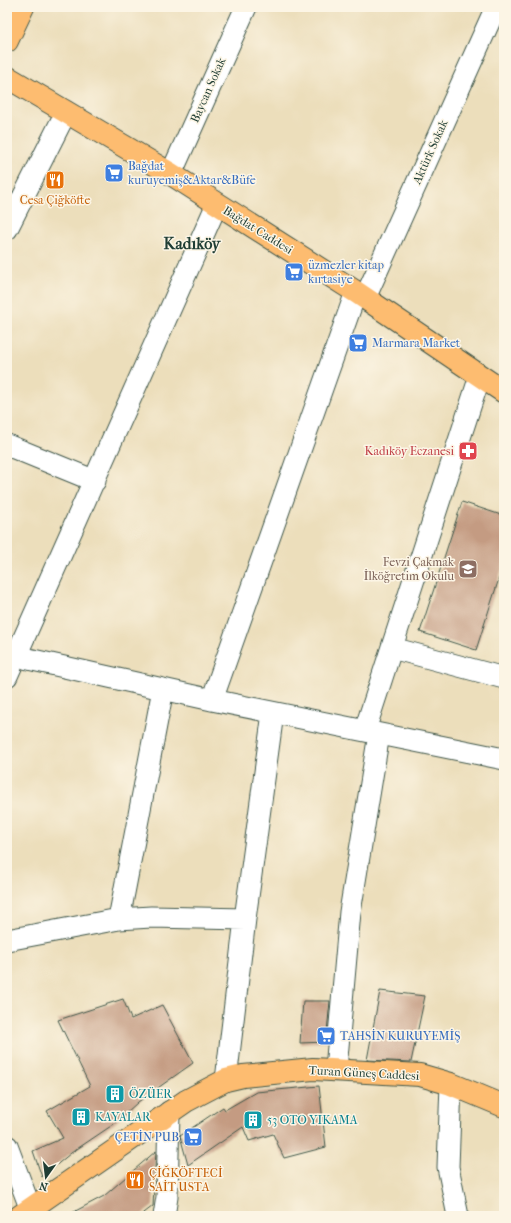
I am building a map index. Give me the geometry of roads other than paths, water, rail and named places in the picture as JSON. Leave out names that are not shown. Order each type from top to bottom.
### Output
[{"type":"main road","points":[[7,41],[23,7]]},
{"type":"main road","name":"Bağdat Caddesi","points":[[7,76],[171,174],[361,295],[504,392]]},
{"type":"main road","name":"Turan Güneş Caddesi","points":[[25,1213],[169,1112],[226,1080],[278,1071],[336,1069],[420,1075],[452,1084],[504,1106]]},
{"type":"street","name":"Baycan Sokak","points":[[171,174],[246,7]]},
{"type":"street","name":"Aktürk Sokak","points":[[212,700],[361,295],[496,7]]},
{"type":"street","points":[[7,229],[66,112]]},
{"type":"street","points":[[217,204],[95,481],[10,667],[163,689],[273,713],[504,759]]},
{"type":"street","points":[[336,1069],[350,912],[372,732],[392,648],[480,376]]},
{"type":"street","points":[[7,445],[95,481]]},
{"type":"street","points":[[392,648],[504,678]]},
{"type":"street","points":[[119,919],[163,689]]},
{"type":"street","points":[[226,1080],[245,919],[273,713]]},
{"type":"street","points":[[7,940],[119,919],[151,917],[245,919]]},
{"type":"street","points":[[452,1084],[448,1167],[458,1216]]},
{"type":"street","points":[[164,1216],[167,1197],[169,1112]]},
{"type":"street","points":[[7,1146],[25,1213]]},
{"type":"place","name":"Bağdat kuruyemiş&Aktar&Büfe","points":[[114,173]]},
{"type":"place","name":"Cesa Çiğköfte","points":[[55,180]]},
{"type":"place","name":"üzmezler kitap kırtasiye","points":[[294,272]]},
{"type":"place","name":"Marmara Market","points":[[358,343]]},
{"type":"place","name":"Kadıköy Eczanesi","points":[[468,451]]},
{"type":"place","name":"Fevzi Çakmak İlköğretim Okulu","points":[[468,569]]},
{"type":"place","name":"TAHSİN KURUYEMİŞ","points":[[326,1036]]},
{"type":"place","name":"ÖZÜER","points":[[115,1094]]},
{"type":"place","name":"KAYALAR","points":[[81,1117]]},
{"type":"place","name":"53 OTO YIKAMA","points":[[253,1120]]},
{"type":"place","name":"ÇETİN PUB","points":[[193,1137]]},
{"type":"place","name":"ÇİĞKÖFTECİ SAİT USTA","points":[[135,1180]]},
{"type":"district","name":"Kadıköy","points":[[192,243]]}]
